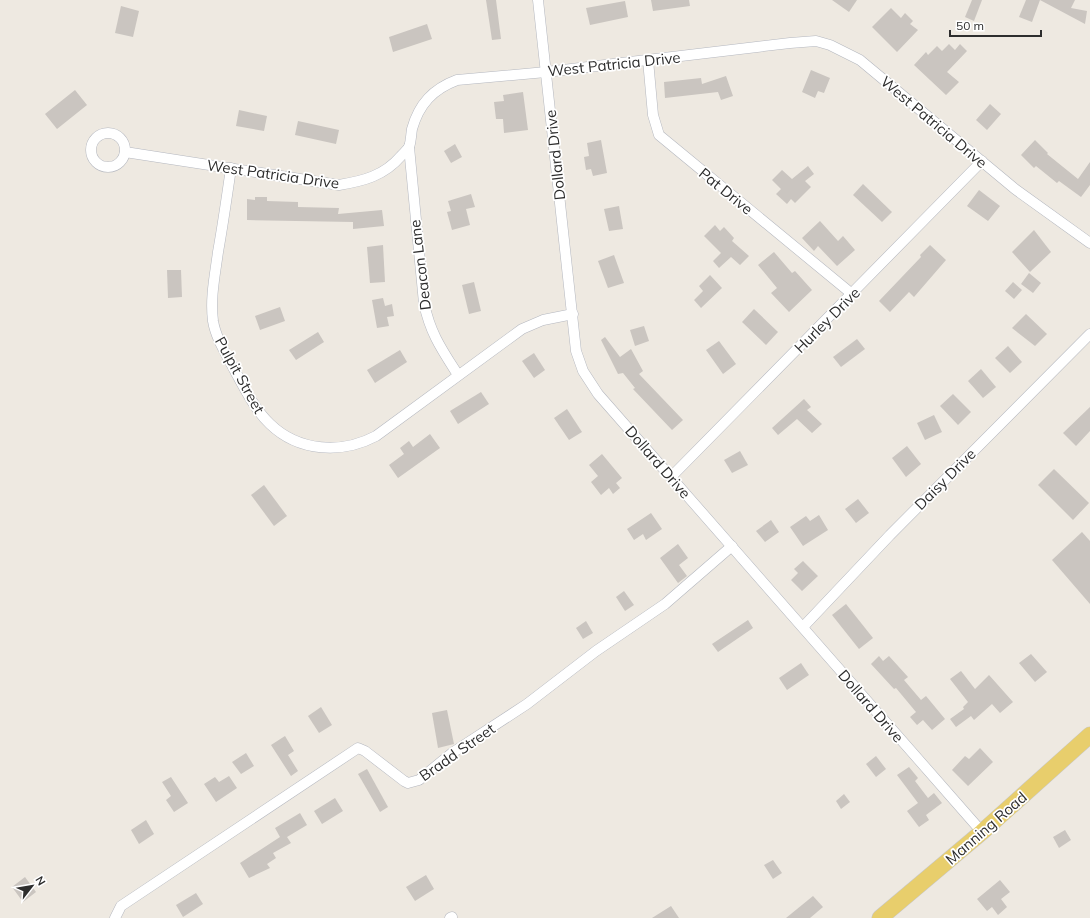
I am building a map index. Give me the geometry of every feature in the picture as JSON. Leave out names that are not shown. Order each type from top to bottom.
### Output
[{"type":"main road","name":"Manning Road","points":[[880,918],[982,832],[1090,735]]},
{"type":"street","name":"Dollard Drive","points":[[538,0],[576,351],[588,381],[982,832]]},
{"type":"street","name":"West Patricia Drive","points":[[125,152],[339,185],[361,182],[385,171],[408,147],[412,129],[424,102],[433,92],[444,85],[457,80],[546,72],[790,42],[816,42],[830,45],[860,60],[1022,194],[1090,243]]},
{"type":"street","name":"Pat Drive","points":[[648,60],[654,115],[659,136],[852,294]]},
{"type":"street","name":"Deacon Lane","points":[[408,147],[424,303],[428,323],[434,338],[458,375]]},
{"type":"street","name":"Hurley Drive","points":[[671,477],[982,161]]},
{"type":"street","name":"Pulpit Street","points":[[231,168],[213,290],[212,303],[214,323],[219,340],[243,386],[259,411],[270,424],[282,434],[308,446],[324,448],[355,445],[376,436],[522,328],[543,320],[573,314]]},
{"type":"street","name":"Daisy Drive","points":[[803,627],[890,535],[1090,334]]},
{"type":"street","name":"Bradd Street","points":[[115,917],[121,906],[358,748],[365,751],[404,781],[408,783],[419,780],[452,753],[527,704],[596,651],[665,604],[732,546]]},
{"type":"building","points":[[486,0],[496,0],[501,39],[492,40]]},
{"type":"building","points":[[651,0],[689,0],[690,6],[653,11]]},
{"type":"building","points":[[832,0],[857,0],[849,12]]},
{"type":"building","points":[[972,0],[982,0],[974,21],[965,17]]},
{"type":"building","points":[[1026,0],[1040,0],[1032,22],[1019,17]]},
{"type":"building","points":[[1040,0],[1075,0],[1071,8],[1087,11],[1085,24]]},
{"type":"building","points":[[625,1],[628,17],[590,25],[586,8]]},
{"type":"building","points":[[121,6],[139,11],[133,37],[115,33]]},
{"type":"building","points":[[891,8],[901,18],[905,13],[913,21],[910,24],[918,30],[897,52],[872,27]]},
{"type":"building","points":[[427,24],[432,39],[393,52],[389,37]]},
{"type":"building","points":[[949,44],[955,50],[960,44],[967,51],[947,72],[959,82],[946,95],[914,65],[926,52],[928,55],[937,46],[942,51]]},
{"type":"building","points":[[811,70],[830,78],[824,93],[818,91],[815,98],[802,92]]},
{"type":"building","points":[[726,76],[733,96],[721,100],[718,92],[665,98],[664,82],[701,78],[702,84]]},
{"type":"building","points":[[75,90],[87,105],[57,129],[45,114]]},
{"type":"building","points":[[523,92],[528,130],[504,133],[503,119],[496,119],[494,102],[504,101],[503,95]]},
{"type":"building","points":[[990,104],[1001,114],[987,130],[976,120]]},
{"type":"building","points":[[239,110],[267,116],[264,131],[236,126]]},
{"type":"building","points":[[298,121],[339,130],[336,144],[295,135]]},
{"type":"building","points":[[601,140],[607,173],[593,176],[591,169],[586,170],[584,157],[589,156],[587,143]]},
{"type":"building","points":[[1035,140],[1048,153],[1047,154],[1078,179],[1090,162],[1090,185],[1081,197],[1059,181],[1057,183],[1036,166],[1034,168],[1021,155]]},
{"type":"building","points":[[455,144],[462,157],[451,163],[444,151]]},
{"type":"building","points":[[808,166],[814,174],[805,181],[811,187],[795,203],[791,199],[787,204],[776,194],[781,189],[772,180],[782,170],[792,179]]},
{"type":"building","points":[[863,184],[892,212],[882,222],[853,195]]},
{"type":"building","points":[[979,190],[1000,206],[988,221],[967,206]]},
{"type":"building","points":[[471,194],[475,207],[466,209],[470,225],[452,230],[447,212],[451,211],[448,201]]},
{"type":"building","points":[[255,197],[267,197],[267,201],[298,202],[298,207],[339,208],[338,214],[382,210],[384,226],[353,229],[353,222],[247,220],[247,199],[255,200]]},
{"type":"building","points":[[619,206],[623,229],[609,231],[604,209]]},
{"type":"building","points":[[820,221],[838,241],[843,236],[855,250],[837,266],[818,246],[814,251],[802,238]]},
{"type":"building","points":[[715,225],[720,231],[724,227],[734,238],[732,241],[749,256],[740,265],[731,257],[719,268],[713,261],[721,253],[704,236]]},
{"type":"building","points":[[1034,230],[1051,252],[1030,272],[1012,252]]},
{"type":"building","points":[[383,245],[385,282],[370,283],[367,247]]},
{"type":"building","points":[[930,245],[946,260],[914,297],[909,292],[890,312],[879,301],[921,257],[920,255]]},
{"type":"building","points":[[774,252],[792,273],[795,271],[812,290],[789,312],[771,293],[777,288],[758,265]]},
{"type":"building","points":[[614,255],[624,283],[608,288],[598,261]]},
{"type":"building","points":[[167,270],[181,270],[182,297],[168,298]]},
{"type":"building","points":[[1029,273],[1041,283],[1033,293],[1021,284]]},
{"type":"building","points":[[710,275],[722,288],[701,308],[694,300],[703,291],[699,286]]},
{"type":"building","points":[[474,282],[481,311],[469,314],[462,285]]},
{"type":"building","points":[[1013,282],[1022,290],[1014,299],[1005,291]]},
{"type":"building","points":[[383,298],[385,306],[392,304],[394,316],[387,317],[389,326],[377,328],[372,300]]},
{"type":"building","points":[[280,307],[285,321],[260,330],[255,316]]},
{"type":"building","points":[[754,309],[778,332],[766,345],[742,322]]},
{"type":"building","points":[[1026,314],[1047,334],[1035,346],[1012,328]]},
{"type":"building","points":[[644,326],[649,341],[635,346],[630,330]]},
{"type":"building","points":[[318,332],[324,342],[296,360],[289,350]]},
{"type":"building","points":[[605,337],[620,357],[631,349],[643,371],[639,374],[683,420],[672,430],[633,389],[635,388],[623,373],[618,374],[601,340]]},
{"type":"building","points":[[857,339],[865,349],[841,367],[833,357]]},
{"type":"building","points":[[719,341],[736,364],[723,374],[706,350]]},
{"type":"building","points":[[1008,346],[1022,362],[1010,373],[995,358]]},
{"type":"building","points":[[400,350],[407,362],[375,383],[367,370]]},
{"type":"building","points":[[534,353],[545,370],[534,378],[522,361]]},
{"type":"building","points":[[981,369],[996,387],[983,398],[968,381]]},
{"type":"building","points":[[481,392],[489,404],[458,424],[450,411]]},
{"type":"building","points":[[953,394],[971,412],[958,425],[940,406]]},
{"type":"building","points":[[804,399],[811,407],[807,410],[822,424],[812,433],[797,419],[778,435],[772,428]]},
{"type":"building","points":[[1090,407],[1090,431],[1076,446],[1063,433]]},
{"type":"building","points":[[567,409],[582,432],[569,440],[554,418]]},
{"type":"building","points":[[934,415],[942,432],[925,440],[917,423]]},
{"type":"building","points":[[430,434],[440,448],[398,478],[389,465],[404,454],[400,448],[409,441],[413,447]]},
{"type":"building","points":[[907,446],[921,464],[906,477],[892,458]]},
{"type":"building","points":[[740,451],[748,465],[732,473],[724,460]]},
{"type":"building","points":[[602,454],[622,478],[616,483],[620,488],[613,494],[609,488],[601,495],[591,482],[598,476],[589,465]]},
{"type":"building","points":[[1054,469],[1089,503],[1073,520],[1038,485]]},
{"type":"building","points":[[264,485],[287,516],[274,526],[251,495]]},
{"type":"building","points":[[858,499],[869,513],[856,523],[845,509]]},
{"type":"building","points":[[651,513],[662,529],[646,540],[643,534],[634,540],[627,529]]},
{"type":"building","points":[[819,515],[828,530],[803,546],[790,527],[806,516],[810,521]]},
{"type":"building","points":[[771,520],[779,532],[765,542],[756,531]]},
{"type":"building","points":[[1082,532],[1090,541],[1090,604],[1052,560]]},
{"type":"building","points":[[678,544],[688,558],[679,565],[687,576],[678,583],[660,558]]},
{"type":"building","points":[[803,561],[818,576],[802,591],[791,580],[798,573],[794,569]]},
{"type":"building","points":[[624,591],[634,605],[625,611],[616,597]]},
{"type":"building","points":[[846,604],[873,638],[859,649],[832,615]]},
{"type":"building","points":[[748,620],[753,628],[718,652],[712,644]]},
{"type":"building","points":[[586,621],[593,633],[583,639],[576,628]]},
{"type":"building","points":[[1031,654],[1047,672],[1035,682],[1019,663]]},
{"type":"building","points":[[879,656],[883,661],[889,656],[908,677],[904,680],[921,700],[926,696],[945,719],[932,730],[923,720],[917,725],[910,717],[916,712],[896,688],[894,689],[871,664]]},
{"type":"building","points":[[801,663],[809,675],[787,690],[779,678]]},
{"type":"building","points":[[961,671],[975,689],[989,675],[1013,702],[1000,713],[992,704],[974,720],[971,716],[956,727],[950,719],[964,709],[963,707],[968,702],[950,679]]},
{"type":"building","points":[[321,707],[332,725],[319,733],[308,716]]},
{"type":"building","points":[[447,710],[454,744],[438,748],[432,713]]},
{"type":"building","points":[[285,736],[294,751],[288,755],[298,771],[291,776],[271,745]]},
{"type":"building","points":[[980,748],[993,762],[968,786],[952,770],[965,756],[969,759]]},
{"type":"building","points":[[246,753],[254,766],[241,774],[232,762]]},
{"type":"building","points":[[876,756],[886,769],[876,777],[866,764]]},
{"type":"building","points":[[909,767],[918,778],[915,781],[928,798],[934,793],[942,803],[926,815],[929,820],[919,827],[907,811],[918,803],[897,775]]},
{"type":"building","points":[[367,769],[388,807],[380,812],[358,774]]},
{"type":"building","points":[[229,776],[237,788],[216,802],[204,784],[215,777],[219,782]]},
{"type":"building","points":[[171,777],[188,803],[174,812],[166,800],[171,796],[162,782]]},
{"type":"building","points":[[844,794],[850,802],[841,809],[836,801]]},
{"type":"building","points":[[335,798],[343,811],[322,824],[314,811]]},
{"type":"building","points":[[300,813],[307,825],[287,837],[291,843],[273,853],[276,858],[267,864],[270,868],[249,878],[240,863],[280,837],[275,828]]},
{"type":"building","points":[[146,820],[154,834],[139,844],[131,830]]},
{"type":"building","points":[[1065,830],[1071,840],[1059,848],[1053,837]]},
{"type":"building","points":[[773,860],[782,873],[773,879],[764,865]]},
{"type":"building","points":[[426,875],[434,889],[415,901],[406,887]]},
{"type":"building","points":[[25,877],[36,892],[23,902],[12,887]]},
{"type":"building","points":[[1000,880],[1010,892],[1001,899],[1007,907],[998,915],[992,907],[987,911],[977,899]]},
{"type":"building","points":[[196,893],[203,904],[183,917],[176,905]]},
{"type":"building","points":[[813,896],[823,907],[810,918],[786,918]]},
{"type":"building","points":[[671,906],[679,918],[652,918]]}]
